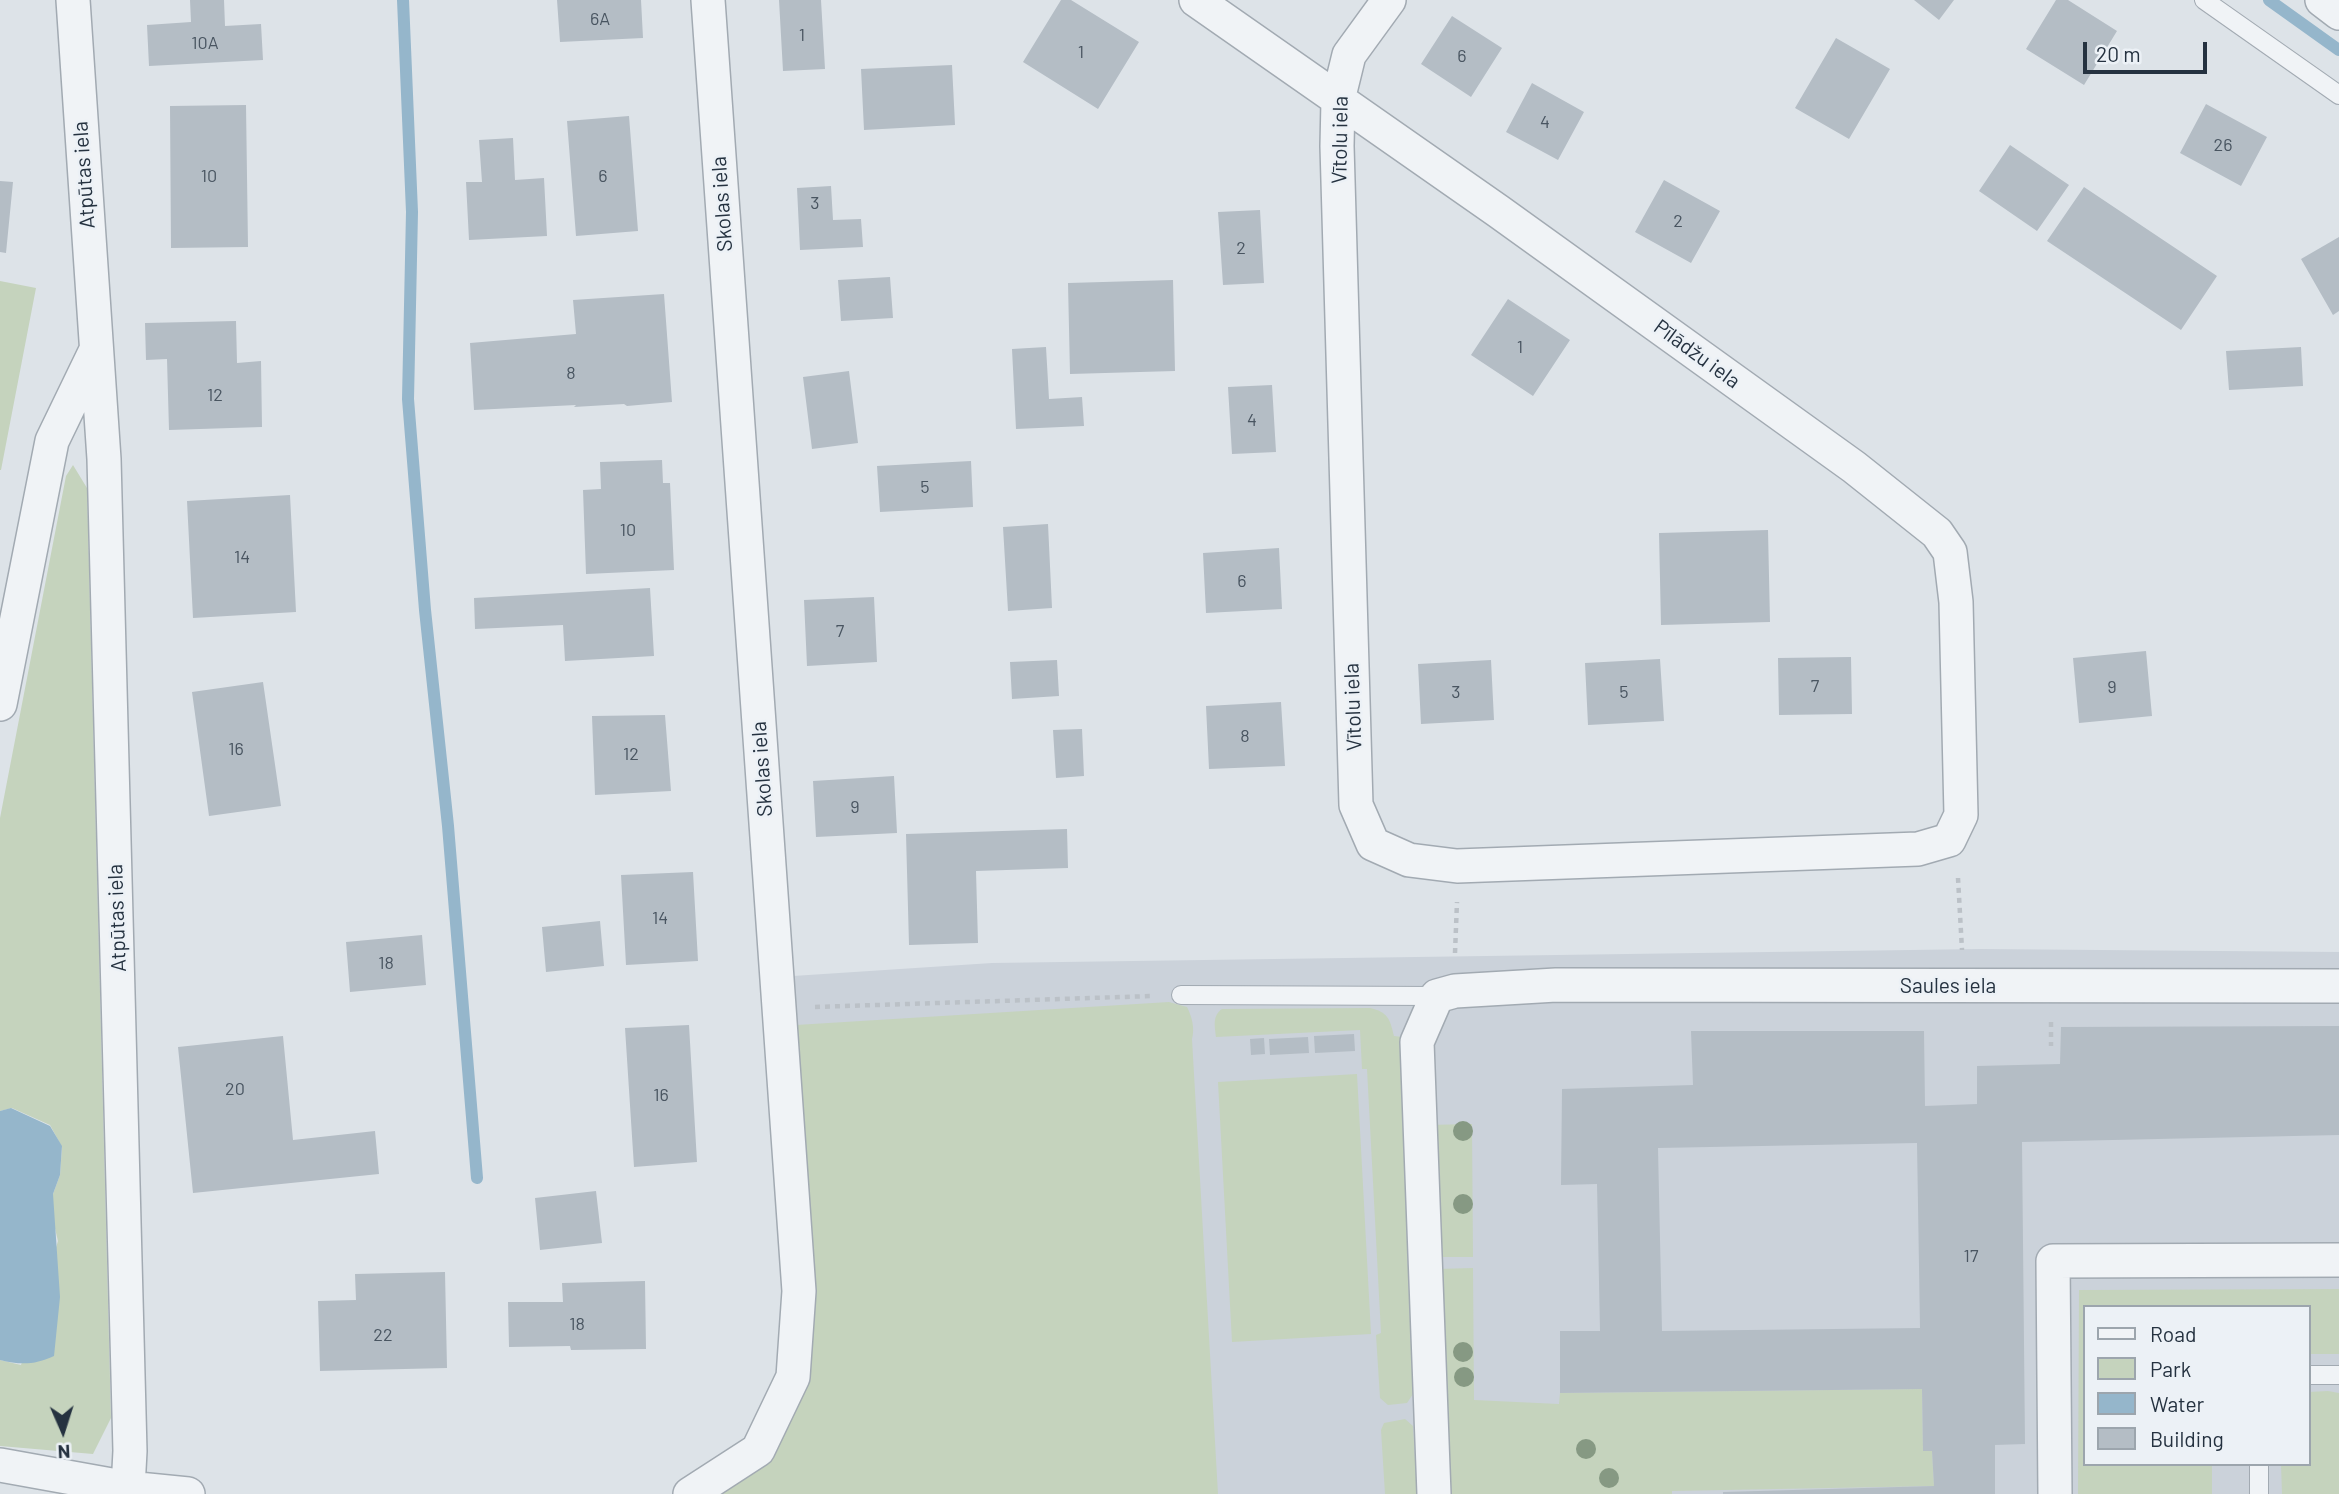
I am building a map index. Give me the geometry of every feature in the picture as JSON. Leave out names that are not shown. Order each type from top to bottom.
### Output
[{"type":"street","name":"Atpūtas iela","points":[[73,0],[104,459],[130,1442],[128,1488]]},
{"type":"street","name":"Skolas iela","points":[[690,1494],[758,1450],[793,1377],[799,1291],[708,0]]},
{"type":"street","name":"Pīlādžu iela","points":[[1196,0],[1497,211],[1854,467],[1937,533],[1950,552],[1955,602],[1961,815],[1949,840]]},
{"type":"street","name":"Vītolu iela","points":[[1389,0],[1349,55],[1338,100],[1338,187],[1356,805],[1373,844],[1409,860],[1457,866],[1918,849],[1949,840]]},
{"type":"street","points":[[2322,0],[2339,13]]},
{"type":"street","name":"Atpūtas iela","points":[[0,704],[52,441],[96,349]]},
{"type":"street","name":"Saules iela","points":[[1446,994],[1556,985],[2339,986]]},
{"type":"street","points":[[1434,1494],[1417,1042],[1446,994]]},
{"type":"street","points":[[2055,1494],[2053,1261],[2339,1260]]},
{"type":"street","points":[[0,1465],[128,1488],[188,1494]]},
{"type":"lane","points":[[2204,0],[2339,95]]},
{"type":"lane","points":[[1181,995],[1446,994]]},
{"type":"lane","points":[[2311,1375],[2339,1375]]},
{"type":"lane","points":[[2259,1466],[2259,1494]]},
{"type":"path","points":[[1949,840],[1957,864],[1964,986]]},
{"type":"path","points":[[1446,994],[1457,866]]},
{"type":"path","points":[[779,1008],[1181,995]]},
{"type":"shaded area","points":[[1981,949],[2339,952],[2339,1494],[751,1494],[817,1370],[793,976],[992,963]]},
{"type":"green space","points":[[0,281],[36,288],[1,470],[0,470]]},
{"type":"green space","points":[[73,465],[87,488],[111,1418],[93,1454],[0,1446],[0,1360],[21,1365],[58,1241],[53,1220],[53,1194],[60,1175],[62,1147],[50,1125],[12,1108],[0,1111],[0,818],[66,476]]},
{"type":"green space","points":[[1169,1002],[1187,1007],[1193,1027],[1218,1494],[718,1494],[789,1412],[796,1025]]},
{"type":"green space","points":[[1370,1008],[1387,1017],[1394,1036],[1403,1037],[1413,1394],[1407,1403],[1388,1405],[1380,1398],[1376,1335],[1381,1333],[1367,1069],[1362,1069],[1360,1030],[1216,1037],[1215,1025],[1215,1018],[1222,1009]]},
{"type":"green space","points":[[1357,1074],[1371,1334],[1232,1342],[1218,1082]]},
{"type":"green space","points":[[1472,1124],[1473,1257],[1435,1257],[1427,1125]]},
{"type":"green space","points":[[1473,1268],[1474,1400],[1559,1404],[1560,1393],[1922,1389],[1923,1451],[1932,1451],[1934,1486],[1672,1491],[1672,1494],[1446,1494],[1437,1269]]},
{"type":"green space","points":[[2339,1289],[2339,1354],[2311,1354],[2311,1305],[2084,1305],[2084,1466],[2212,1466],[2212,1494],[2078,1494],[2079,1290]]},
{"type":"green space","points":[[2311,1392],[2339,1393],[2339,1494],[2282,1494],[2281,1466],[2311,1466]]},
{"type":"green space","points":[[1405,1419],[1413,1426],[1417,1494],[1385,1494],[1381,1430],[1384,1423]]},
{"type":"water","points":[[11,1108],[50,1126],[62,1146],[60,1175],[53,1194],[60,1297],[54,1356],[27,1363],[0,1360],[0,1111]]},
{"type":"building","points":[[190,0],[224,0],[225,26],[261,24],[263,60],[149,66],[147,25],[191,22]]},
{"type":"building","points":[[557,0],[641,0],[643,38],[560,42]]},
{"type":"building","points":[[779,0],[821,0],[825,69],[783,71]]},
{"type":"building","points":[[1061,0],[1071,0],[1139,42],[1098,109],[1023,62]]},
{"type":"building","points":[[1914,0],[1954,0],[1939,20]]},
{"type":"building","points":[[2056,0],[2068,0],[2117,31],[2084,85],[2026,49]]},
{"type":"building","points":[[1452,16],[1502,48],[1471,97],[1421,64]]},
{"type":"building","points":[[1836,38],[1890,69],[1849,139],[1795,108]]},
{"type":"building","points":[[952,65],[955,125],[864,130],[861,69]]},
{"type":"building","points":[[1532,83],[1584,112],[1558,160],[1506,132]]},
{"type":"building","points":[[2206,104],[2267,137],[2241,186],[2180,153]]},
{"type":"building","points":[[246,105],[248,247],[171,248],[170,106]]},
{"type":"building","points":[[629,116],[638,231],[576,236],[567,121]]},
{"type":"building","points":[[513,138],[515,180],[544,178],[547,236],[469,240],[466,182],[482,182],[479,140]]},
{"type":"building","points":[[2010,145],[2069,185],[2037,231],[1979,191]]},
{"type":"building","points":[[1664,180],[1720,211],[1691,263],[1635,232]]},
{"type":"building","points":[[0,181],[13,182],[6,253],[0,252]]},
{"type":"building","points":[[831,186],[833,220],[861,219],[863,247],[800,250],[797,188]]},
{"type":"building","points":[[2084,187],[2217,276],[2181,330],[2047,241]]},
{"type":"building","points":[[1260,210],[1264,283],[1223,285],[1218,212]]},
{"type":"building","points":[[2339,237],[2339,311],[2333,315],[2301,259]]},
{"type":"building","points":[[890,277],[893,318],[841,321],[838,280]]},
{"type":"building","points":[[1173,280],[1175,371],[1070,374],[1068,283]]},
{"type":"building","points":[[664,294],[672,402],[627,406],[574,407],[576,405],[474,410],[470,343],[576,334],[573,300]]},
{"type":"building","points":[[1508,299],[1570,340],[1533,396],[1471,355]]},
{"type":"building","points":[[236,321],[237,363],[261,361],[262,427],[169,430],[167,359],[146,360],[145,323]]},
{"type":"building","points":[[1046,347],[1049,399],[1082,397],[1084,426],[1016,429],[1012,349]]},
{"type":"building","points":[[2301,347],[2303,386],[2229,390],[2226,351]]},
{"type":"building","points":[[849,371],[858,443],[812,449],[803,377]]},
{"type":"building","points":[[1272,385],[1276,452],[1232,454],[1228,387]]},
{"type":"building","points":[[662,460],[663,483],[670,483],[674,570],[586,574],[583,490],[601,489],[600,462]]},
{"type":"building","points":[[971,461],[973,507],[880,512],[877,466]]},
{"type":"building","points":[[290,495],[296,612],[193,618],[187,501]]},
{"type":"building","points":[[1048,524],[1052,608],[1008,611],[1003,527]]},
{"type":"building","points":[[1768,530],[1770,622],[1661,625],[1659,533]]},
{"type":"building","points":[[1279,548],[1282,609],[1206,613],[1203,553]]},
{"type":"building","points":[[650,588],[654,656],[565,661],[563,625],[475,629],[474,598]]},
{"type":"building","points":[[874,597],[877,662],[807,666],[804,600]]},
{"type":"building","points":[[2146,651],[2152,716],[2079,723],[2073,658]]},
{"type":"building","points":[[1851,657],[1852,714],[1779,715],[1778,658]]},
{"type":"building","points":[[1660,659],[1664,721],[1588,725],[1585,663]]},
{"type":"building","points":[[1057,660],[1059,696],[1012,699],[1010,662]]},
{"type":"building","points":[[1491,660],[1494,720],[1421,724],[1418,664]]},
{"type":"building","points":[[263,682],[281,806],[209,816],[192,692]]},
{"type":"building","points":[[1281,702],[1285,766],[1209,769],[1206,706]]},
{"type":"building","points":[[665,715],[671,791],[595,795],[592,716]]},
{"type":"building","points":[[1082,729],[1084,776],[1056,778],[1053,730]]},
{"type":"building","points":[[894,776],[897,833],[816,837],[813,781]]},
{"type":"building","points":[[1067,829],[1068,868],[976,871],[978,943],[909,945],[906,834]]},
{"type":"building","points":[[693,872],[698,961],[626,965],[621,875]]},
{"type":"building","points":[[600,921],[604,966],[546,972],[542,927]]},
{"type":"building","points":[[422,935],[426,985],[350,992],[346,942]]},
{"type":"building","points":[[689,1025],[697,1162],[634,1167],[625,1028]]},
{"type":"building","points":[[2339,1026],[2339,1135],[2022,1142],[2025,1444],[1995,1445],[1995,1494],[1723,1494],[1934,1486],[1932,1451],[1923,1451],[1922,1389],[1560,1393],[1560,1331],[1600,1331],[1597,1184],[1561,1185],[1562,1089],[1693,1085],[1691,1031],[1924,1031],[1925,1106],[1977,1104],[1977,1066],[2060,1064],[2061,1027]],"holes":[[[1917,1143],[1920,1328],[1662,1331],[1658,1148]]]},
{"type":"building","points":[[1354,1034],[1355,1051],[1315,1053],[1314,1036]]},
{"type":"building","points":[[283,1036],[293,1140],[375,1131],[379,1174],[193,1193],[178,1047]]},
{"type":"building","points":[[1308,1037],[1309,1053],[1270,1055],[1269,1039]]},
{"type":"building","points":[[1264,1038],[1265,1054],[1251,1055],[1250,1039]]},
{"type":"building","points":[[596,1191],[602,1243],[540,1250],[535,1198]]},
{"type":"building","points":[[445,1272],[447,1368],[320,1371],[318,1301],[356,1300],[355,1274]]},
{"type":"building","points":[[645,1281],[646,1349],[509,1347],[508,1302],[563,1302],[562,1283]]},
{"type":"waterway","points":[[403,0],[412,212],[408,399],[425,610],[448,826],[477,1178]]},
{"type":"waterway","points":[[2269,0],[2339,50]]}]
